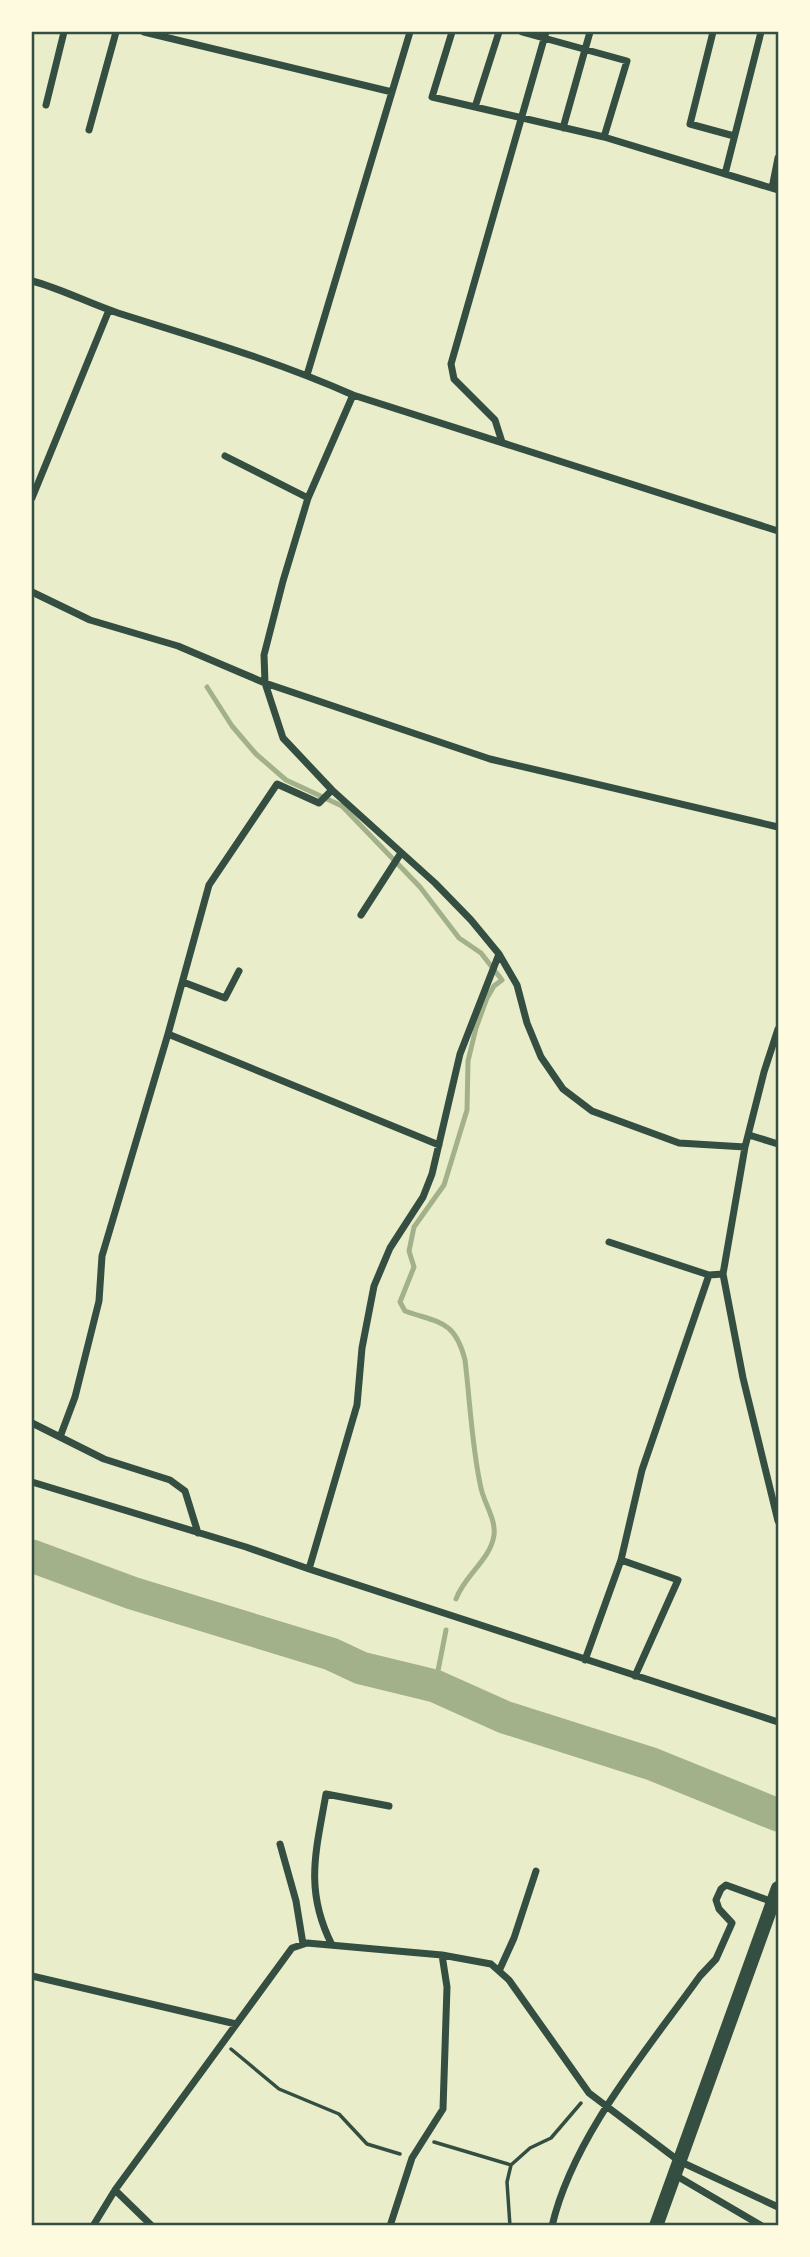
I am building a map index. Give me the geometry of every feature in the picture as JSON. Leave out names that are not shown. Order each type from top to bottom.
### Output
[{"type":"main road","points":[[656,2225],[776,1894]]},
{"type":"street","points":[[46,105],[64,32]]},
{"type":"street","points":[[89,130],[116,32]]},
{"type":"street","points":[[144,32],[392,92]]},
{"type":"street","points":[[307,374],[410,32]]},
{"type":"street","points":[[452,32],[432,97],[604,137],[775,189],[779,158]]},
{"type":"street","points":[[475,107],[499,32]]},
{"type":"street","points":[[522,32],[545,35],[627,61],[604,137]]},
{"type":"street","points":[[563,128],[590,32]]},
{"type":"street","points":[[713,32],[690,124],[734,136]]},
{"type":"street","points":[[725,174],[761,32]]},
{"type":"street","points":[[502,442],[495,420],[454,379],[451,364],[545,35]]},
{"type":"street","points":[[32,281],[59,288],[109,310],[307,374],[352,395],[779,531]]},
{"type":"street","points":[[32,498],[109,310]]},
{"type":"street","points":[[352,395],[308,498],[264,655],[265,683],[283,738],[332,790],[471,920],[499,954],[517,985],[527,1023],[541,1057],[563,1090],[592,1111],[679,1143],[745,1147]]},
{"type":"street","points":[[225,456],[308,498]]},
{"type":"street","points":[[32,592],[90,620],[178,646],[265,683],[489,759],[779,827]]},
{"type":"street","points":[[60,1437],[75,1397],[99,1301],[102,1256],[169,1034],[209,885],[277,785],[319,803],[332,790]]},
{"type":"street","points":[[362,915],[401,853]]},
{"type":"street","points":[[309,1569],[357,1405],[362,1348],[374,1286],[390,1248],[423,1197],[432,1174],[460,1054],[499,954]]},
{"type":"street","points":[[183,982],[225,998],[240,971]]},
{"type":"street","points":[[779,1029],[764,1072],[745,1147],[723,1274],[743,1378],[779,1521]]},
{"type":"street","points":[[169,1034],[439,1145]]},
{"type":"street","points":[[749,1135],[779,1144]]},
{"type":"street","points":[[610,1242],[709,1275],[723,1274]]},
{"type":"street","points":[[584,1660],[621,1560],[642,1470],[709,1275]]},
{"type":"street","points":[[32,1423],[104,1459],[170,1480],[185,1492],[198,1533]]},
{"type":"street","points":[[32,1482],[246,1547],[779,1722]]},
{"type":"street","points":[[621,1560],[678,1580],[635,1675]]},
{"type":"street","points":[[332,1945],[320,1921],[313,1867],[326,1794],[389,1806]]},
{"type":"street","points":[[280,1844],[296,1901],[303,1944]]},
{"type":"street","points":[[499,1971],[514,1938],[536,1871]]},
{"type":"street","points":[[552,2225],[572,2170],[606,2106],[700,1976],[716,1959],[732,1923],[719,1909],[716,1900],[721,1889],[726,1885],[776,1894]]},
{"type":"street","points":[[93,2225],[115,2190],[292,1948],[303,1944],[442,1955],[491,1964],[509,1980],[591,2095],[677,2168],[762,2225]]},
{"type":"street","points":[[390,2225],[412,2158],[443,2109],[447,1987],[442,1955]]},
{"type":"street","points":[[32,1976],[236,2024]]},
{"type":"street","points":[[677,2168],[779,2207]]},
{"type":"street","points":[[115,2190],[152,2225]]},
{"type":"path","points":[[223,2042],[279,2088],[339,2114],[367,2144],[412,2158]]},
{"type":"path","points":[[510,2225],[507,2182],[511,2165],[530,2148],[551,2138],[577,2105],[591,2095]]},
{"type":"path","points":[[425,2139],[511,2165]]},
{"type":"waterway","points":[[207,687],[232,726],[256,754],[286,780],[342,806],[420,887],[459,938],[481,953],[502,980],[494,986],[487,998],[476,1028],[468,1061],[467,1110],[444,1185],[414,1227],[409,1251],[414,1267],[400,1302],[405,1311],[436,1321],[451,1330],[465,1360],[478,1473],[494,1535],[488,1552],[456,1599]]},
{"type":"waterway","points":[[32,1556],[132,1593],[331,1654],[361,1668],[435,1686],[504,1717],[652,1764],[778,1815]]},
{"type":"waterway","points":[[435,1686],[446,1630]]}]
